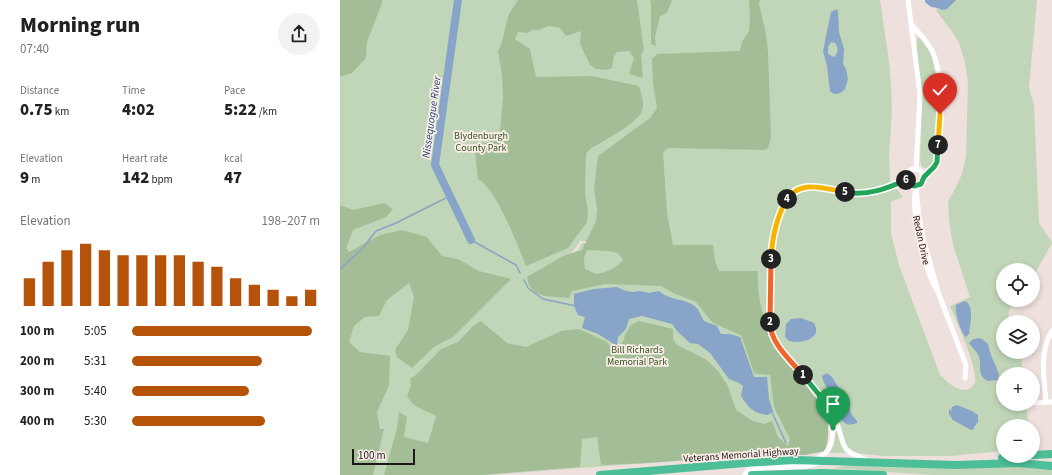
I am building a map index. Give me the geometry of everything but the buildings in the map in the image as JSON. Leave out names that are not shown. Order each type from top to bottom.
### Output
[{"type":"highway","points":[[1040,455],[1052,454]]},
{"type":"highway","points":[[934,464],[996,459]]},
{"type":"highway","name":"Veterans Memorial Highway","points":[[600,475],[735,464],[809,460],[956,465],[1018,463],[1052,466]]},
{"type":"highway","points":[[749,474],[832,473],[883,475]]},
{"type":"street","points":[[908,0],[920,94],[916,170]]},
{"type":"street","points":[[907,180],[909,184],[916,186],[932,171],[937,162],[940,112],[937,64],[928,44],[911,24]]},
{"type":"street","points":[[907,180],[909,172],[916,170],[922,173],[924,177]]},
{"type":"street","points":[[870,462],[846,449],[838,426],[829,407],[778,345],[770,328],[771,250],[774,228],[787,198],[803,187],[813,186],[862,194],[884,189],[907,180]]},
{"type":"street","name":"Redan Drive","points":[[916,186],[914,198],[926,258],[932,279],[966,365],[965,378]]},
{"type":"street","points":[[1046,402],[1043,360],[1045,347],[1052,331]]},
{"type":"street","points":[[1040,402],[1052,402]]},
{"type":"street","points":[[809,460],[823,456],[831,446],[833,437],[832,414]]},
{"type":"street","points":[[735,464],[743,466],[749,474],[754,468],[804,466],[833,461]]},
{"type":"green space","name":"Blydenburgh County Park","points":[[340,0],[880,0],[891,85],[892,112],[889,155],[890,180],[903,197],[891,202],[891,234],[899,265],[940,375],[953,386],[965,390],[970,389],[974,384],[975,375],[970,356],[950,306],[970,297],[953,245],[948,201],[962,174],[966,156],[968,84],[965,62],[959,43],[937,12],[935,0],[1037,0],[1029,88],[1034,105],[1039,223],[1052,243],[1040,264],[1040,263],[996,263],[996,307],[1011,307],[1009,309],[1009,315],[996,315],[996,359],[1022,359],[1022,367],[996,367],[996,411],[1027,411],[1028,419],[996,419],[996,452],[950,456],[884,456],[854,453],[847,447],[838,425],[814,382],[771,334],[776,345],[822,406],[828,428],[828,439],[825,451],[806,455],[755,455],[488,475],[340,475]],"holes":[[[580,241],[641,244],[582,243],[578,250],[572,253]]]},
{"type":"green space","points":[[340,0],[382,0],[382,3],[367,42],[366,58],[352,73],[340,77]]},
{"type":"green space","points":[[518,0],[637,0],[644,50],[641,55],[643,78],[629,74],[634,58],[629,51],[617,52],[614,56],[612,68],[607,70],[596,69],[590,65],[580,44],[581,31],[566,36],[560,28],[548,26],[539,30],[532,30],[527,33],[518,32],[515,39],[530,49],[536,77],[592,76],[639,86],[643,105],[642,111],[634,121],[619,132],[590,149],[586,154],[585,194],[588,210],[587,222],[568,248],[526,266],[499,205],[485,185],[478,179],[474,145],[493,140],[500,132],[503,97],[502,75],[498,51],[509,14]]},
{"type":"green space","points":[[650,0],[672,0],[667,13],[660,16],[655,37],[656,46],[651,44]]},
{"type":"green space","name":"Bill Richards Memorial Park","points":[[749,0],[760,0],[759,4],[766,34],[768,52],[771,137],[768,148],[764,150],[669,148],[663,152],[667,213],[673,245],[713,245],[715,261],[719,271],[758,271],[762,311],[768,328],[786,360],[822,406],[827,423],[828,434],[825,451],[805,455],[755,455],[601,465],[597,437],[582,439],[580,467],[481,475],[384,475],[397,428],[399,412],[407,417],[404,437],[428,443],[436,416],[413,404],[407,396],[411,385],[410,379],[417,374],[441,349],[458,342],[473,326],[481,321],[507,343],[526,347],[561,331],[579,329],[607,342],[612,348],[617,348],[623,341],[631,325],[639,321],[673,329],[673,339],[677,345],[707,360],[718,371],[728,386],[736,410],[753,421],[764,424],[772,421],[778,437],[788,446],[790,439],[774,407],[770,375],[754,373],[741,335],[712,322],[696,302],[673,293],[661,286],[605,284],[572,291],[569,298],[549,297],[533,290],[527,277],[563,256],[582,250],[596,221],[597,209],[594,189],[598,156],[650,118],[657,108],[653,84],[652,59],[657,54],[740,51],[742,42],[749,31]],"holes":[[[587,250],[618,253],[623,260],[614,268],[596,274],[585,269],[584,258]]]},
{"type":"green space","points":[[917,37],[926,44],[932,57],[937,92],[934,159],[931,165],[927,168],[922,167],[920,160],[922,106]]},
{"type":"green space","points":[[384,203],[393,209],[386,217],[353,230],[346,248],[349,252],[380,235],[402,230],[427,237],[442,256],[458,259],[479,271],[511,279],[453,337],[434,347],[412,368],[397,357],[395,350],[408,330],[414,297],[409,283],[387,300],[379,316],[365,317],[354,326],[349,342],[360,352],[390,356],[389,385],[377,412],[380,429],[384,429],[373,475],[340,475],[340,205],[353,210]]},
{"type":"green space","points":[[834,421],[849,453],[829,453]]},
{"type":"green space","points":[[850,465],[1018,466],[1052,470],[1052,475],[931,475],[833,468]]},
{"type":"water","points":[[925,0],[956,0],[947,9],[942,10],[931,7],[925,2]]},
{"type":"water","points":[[837,9],[838,12],[839,32],[844,49],[843,64],[846,69],[848,79],[845,89],[838,94],[834,94],[830,91],[827,66],[823,51],[831,12]],"holes":[[[831,42],[835,43],[838,50],[834,57],[828,54],[828,47]]]},
{"type":"water","points":[[617,287],[633,292],[640,291],[649,293],[659,291],[668,296],[694,305],[698,309],[704,321],[717,326],[721,334],[730,334],[740,337],[754,377],[767,377],[769,399],[773,411],[768,415],[759,413],[752,409],[741,396],[743,386],[729,379],[710,353],[698,344],[690,343],[672,324],[642,316],[629,319],[626,329],[618,337],[617,346],[598,334],[582,328],[585,317],[578,315],[574,306],[574,294],[593,289]]},
{"type":"water","points":[[964,301],[969,305],[971,313],[969,334],[966,337],[960,327],[956,308],[956,305]]},
{"type":"water","points":[[801,318],[814,323],[816,333],[811,338],[804,341],[789,341],[785,337],[786,324],[791,319]]},
{"type":"water","points":[[978,338],[982,339],[988,344],[996,367],[996,380],[988,381],[982,376],[980,370],[980,360],[969,343]]},
{"type":"water","points":[[827,373],[832,377],[844,396],[857,423],[846,424],[840,418],[822,376]]},
{"type":"water","points":[[957,405],[978,415],[978,422],[974,429],[971,430],[953,420],[949,414],[949,408],[951,411],[952,407]]},
{"type":"waterway","name":"Nissequogue River","points":[[458,0],[435,165],[471,240]]},
{"type":"waterway","points":[[340,269],[362,249],[376,231],[396,223],[450,196]]},
{"type":"waterway","name":"Nissequogue River","points":[[471,240],[516,265],[520,273]]},
{"type":"waterway","name":"Nissequogue River","points":[[524,280],[528,288],[543,299],[576,306]]},
{"type":"waterway","points":[[771,410],[786,443]]},
{"type":"route","points":[[833,428],[832,414],[829,407],[778,345],[770,328],[770,272],[772,236],[774,228],[785,201],[790,194],[806,186],[862,194],[884,189],[907,180],[911,186],[919,186],[924,180],[924,177],[932,171],[937,162],[940,114]]}]
